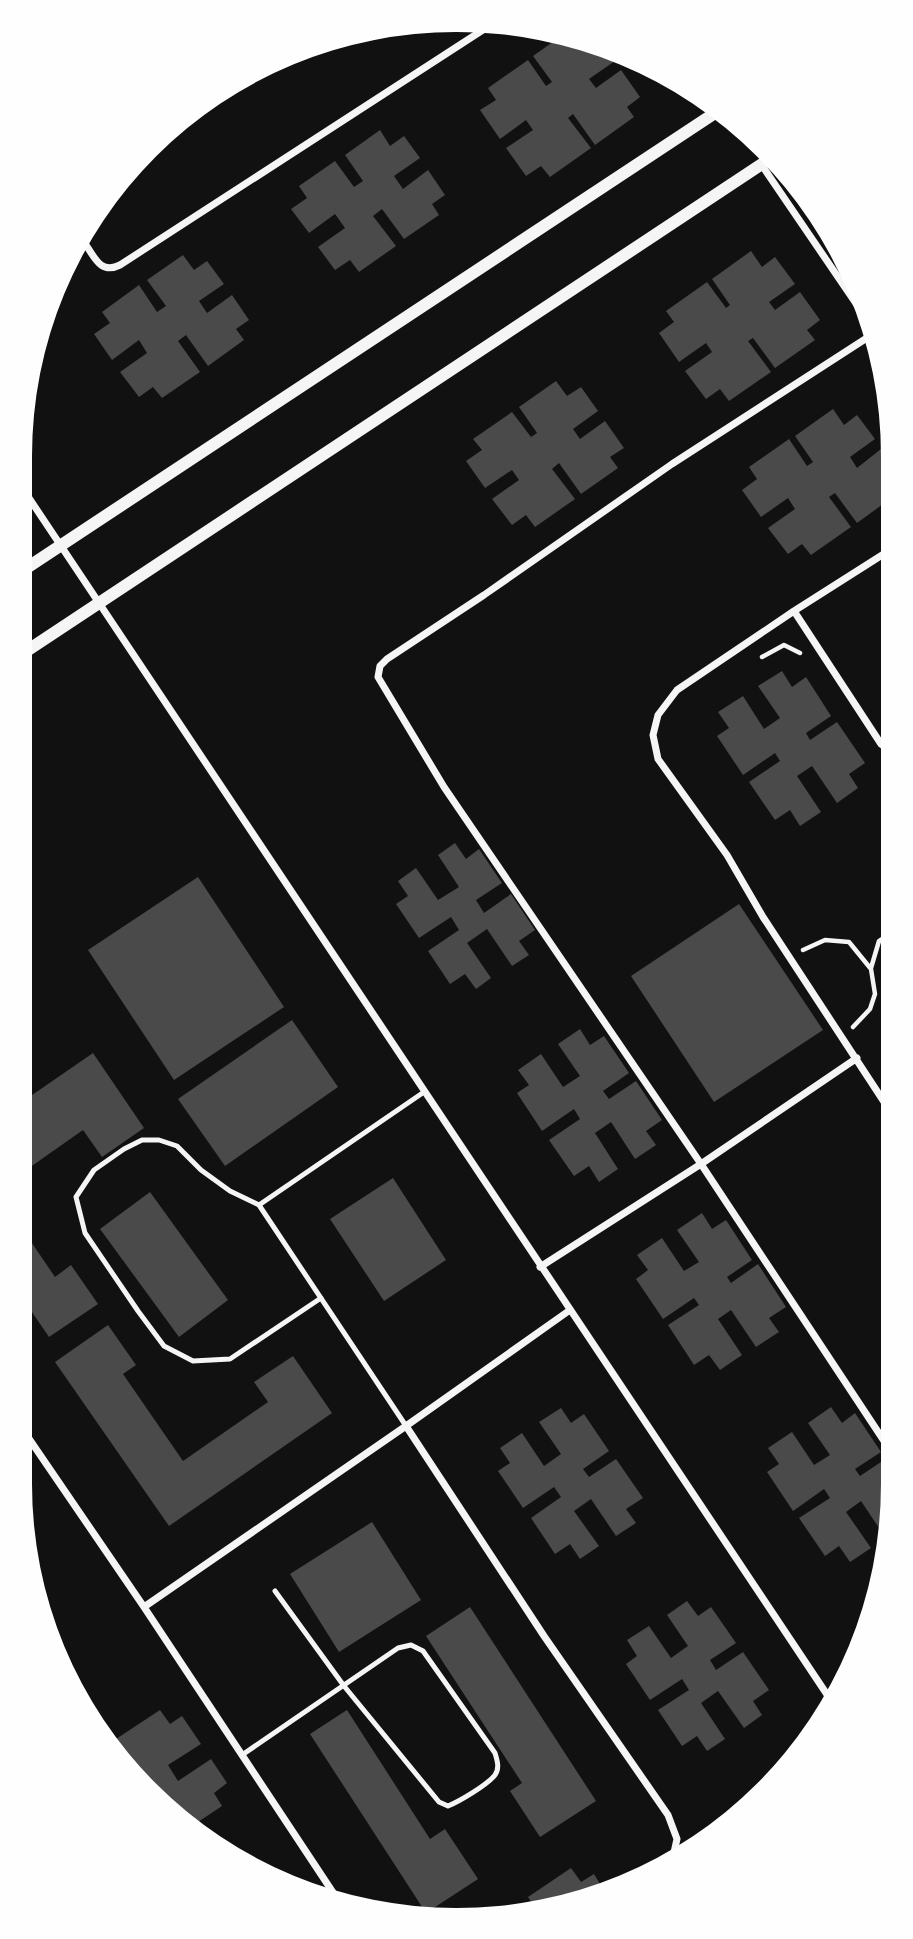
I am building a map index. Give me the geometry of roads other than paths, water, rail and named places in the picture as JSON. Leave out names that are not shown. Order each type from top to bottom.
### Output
[{"type":"street","points":[[87,246],[102,266],[108,268],[120,265],[480,32]]},
{"type":"street","points":[[32,565],[710,115]]},
{"type":"street","points":[[32,647],[763,163]]},
{"type":"street","points":[[775,175],[845,285]]},
{"type":"street","points":[[865,339],[672,464],[387,659],[380,666],[378,677],[444,786],[701,1164],[881,1436]]},
{"type":"street","points":[[32,502],[826,1693]]},
{"type":"street","points":[[881,556],[677,690],[658,715],[653,735],[658,759],[727,855],[763,917],[881,1096]]},
{"type":"street","points":[[794,611],[881,744]]},
{"type":"street","points":[[540,1267],[701,1164],[857,1058]]},
{"type":"street","points":[[144,1607],[570,1310]]},
{"type":"street","points":[[406,1426],[544,1636],[668,1815],[677,1839],[675,1847]]},
{"type":"street","points":[[32,1443],[330,1888]]},
{"type":"lane","points":[[259,1205],[424,1092]]},
{"type":"lane","points":[[321,1298],[230,1359],[193,1362],[164,1346],[138,1311],[85,1233],[76,1197],[94,1170],[124,1149],[142,1140],[159,1140],[177,1146],[201,1170],[230,1191],[259,1205],[321,1298],[406,1426]]},
{"type":"lane","points":[[242,1755],[344,1686],[398,1648],[411,1645],[423,1651],[495,1753],[498,1765],[495,1775],[462,1800],[448,1806],[439,1802],[344,1686],[275,1591]]}]
